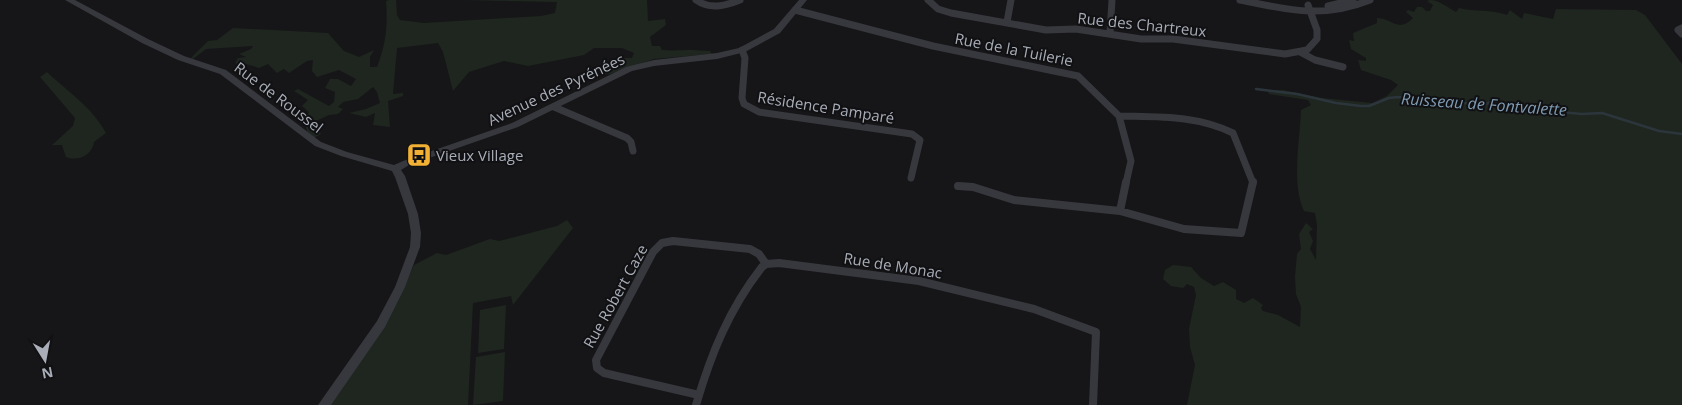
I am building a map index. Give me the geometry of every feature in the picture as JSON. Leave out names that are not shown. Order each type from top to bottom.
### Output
[{"type":"street","name":"Rue de Roussel","points":[[69,0],[181,58],[223,72],[318,144],[395,169]]},
{"type":"street","points":[[696,0],[705,5],[717,6],[740,0]]},
{"type":"street","name":"Avenue des Pyrénées","points":[[395,169],[406,163],[501,131],[554,107],[613,76],[639,66],[717,56],[742,50],[777,31],[803,0]]},
{"type":"street","name":"Rue des Chartreux","points":[[928,0],[942,11],[1046,30],[1076,29],[1141,39],[1164,38],[1276,53],[1300,52]]},
{"type":"street","points":[[1007,22],[1011,0]]},
{"type":"street","points":[[1110,33],[1112,0]]},
{"type":"street","points":[[1240,0],[1277,7],[1339,10],[1370,0]]},
{"type":"street","points":[[1261,0],[1309,8],[1333,6],[1353,0]]},
{"type":"street","points":[[1300,52],[1312,46],[1317,39],[1317,30],[1309,8]]},
{"type":"street","name":"Rue de la Tuilerie","points":[[795,10],[933,46],[1074,74],[1081,78],[1119,116]]},
{"type":"street","points":[[1682,28],[1678,30],[1682,34]]},
{"type":"street","name":"Résidence Pamparé","points":[[742,50],[745,58],[742,98],[744,104],[759,112],[912,134],[920,140],[911,178]]},
{"type":"street","points":[[1300,52],[1315,60],[1343,67]]},
{"type":"street","points":[[554,107],[627,138],[631,142],[633,151]]},
{"type":"street","points":[[958,186],[973,187],[1014,200],[1120,211],[1184,229],[1241,233],[1253,182],[1233,134],[1190,118],[1119,116],[1131,161],[1120,211]]},
{"type":"street","points":[[324,405],[381,324],[400,287],[415,247],[416,233],[413,214],[400,176],[395,169]]},
{"type":"street","name":"Rue Robert Caze","points":[[699,395],[604,374],[595,365],[596,360],[653,252],[662,243],[673,241],[750,249],[759,254],[766,264]]},
{"type":"street","name":"Rue de Monac","points":[[766,264],[779,263],[920,281],[1034,309],[1096,332],[1093,405]]},
{"type":"street","points":[[696,405],[731,308],[766,264]]},
{"type":"shaded area","points":[[396,0],[397,15],[400,20],[424,23],[541,16],[555,13],[557,2],[460,0],[647,0],[648,21],[665,19],[666,25],[650,37],[652,46],[660,46],[662,50],[710,51],[712,54],[654,59],[611,74],[605,74],[609,63],[622,58],[632,58],[634,53],[622,48],[594,48],[584,55],[528,66],[504,61],[469,72],[453,91],[443,52],[438,43],[397,48],[393,94],[403,93],[403,96],[388,101],[390,127],[373,125],[375,113],[366,117],[349,113],[380,103],[377,92],[373,87],[358,99],[343,102],[338,107],[343,109],[338,114],[329,115],[314,122],[321,134],[314,138],[307,131],[305,121],[309,112],[302,106],[308,100],[294,91],[298,89],[329,106],[334,102],[335,92],[325,88],[330,79],[338,79],[351,86],[356,79],[339,70],[317,77],[312,71],[313,60],[307,61],[289,73],[284,69],[277,73],[268,64],[259,68],[246,64],[241,66],[235,63],[238,58],[246,57],[239,54],[251,49],[253,46],[206,49],[193,59],[191,58],[208,41],[217,40],[233,28],[328,33],[344,51],[359,57],[374,50],[370,57],[370,67],[377,67],[384,42],[387,18],[386,1]]},
{"type":"shaded area","points":[[1427,1],[1440,2],[1456,12],[1459,8],[1507,15],[1510,10],[1522,19],[1524,13],[1553,19],[1556,9],[1636,10],[1645,15],[1682,64],[1682,405],[1187,405],[1195,365],[1190,347],[1189,329],[1196,295],[1194,287],[1187,284],[1183,288],[1171,286],[1163,279],[1165,270],[1173,265],[1191,267],[1201,278],[1214,286],[1223,282],[1236,290],[1236,299],[1244,303],[1253,298],[1263,305],[1261,308],[1263,311],[1278,315],[1300,327],[1301,307],[1296,294],[1295,277],[1297,254],[1301,249],[1299,234],[1306,223],[1313,229],[1309,232],[1313,241],[1310,249],[1316,260],[1317,225],[1315,213],[1304,211],[1300,200],[1297,175],[1301,110],[1311,105],[1308,100],[1269,94],[1268,91],[1283,90],[1322,98],[1372,103],[1387,96],[1398,85],[1391,80],[1361,70],[1358,60],[1366,61],[1366,58],[1351,49],[1349,40],[1354,41],[1353,33],[1377,23],[1377,18],[1400,25],[1408,22],[1413,18],[1406,12],[1408,10],[1414,12],[1417,7],[1422,7],[1426,11],[1430,11],[1433,5]]},
{"type":"shaded area","points":[[47,72],[94,115],[106,133],[94,142],[88,154],[80,158],[66,157],[62,145],[52,145],[73,126],[75,118],[40,77]]},
{"type":"shaded area","points":[[567,220],[573,228],[513,305],[511,296],[473,303],[468,405],[329,405],[396,303],[414,265],[437,253],[446,255],[490,239],[499,241],[557,226]]},
{"type":"shaded area","points":[[506,305],[504,349],[478,353],[480,310]]},
{"type":"shaded area","points":[[505,352],[503,401],[473,405],[476,357]]},
{"type":"waterway","name":"Ruisseau de Fontvalette","points":[[1256,89],[1297,94],[1336,103],[1361,106],[1369,106],[1389,98],[1398,97],[1484,105],[1491,102],[1582,114],[1602,113],[1659,131],[1682,134]]},
{"type":"place","name":"Vieux Village","points":[[419,155]]}]
